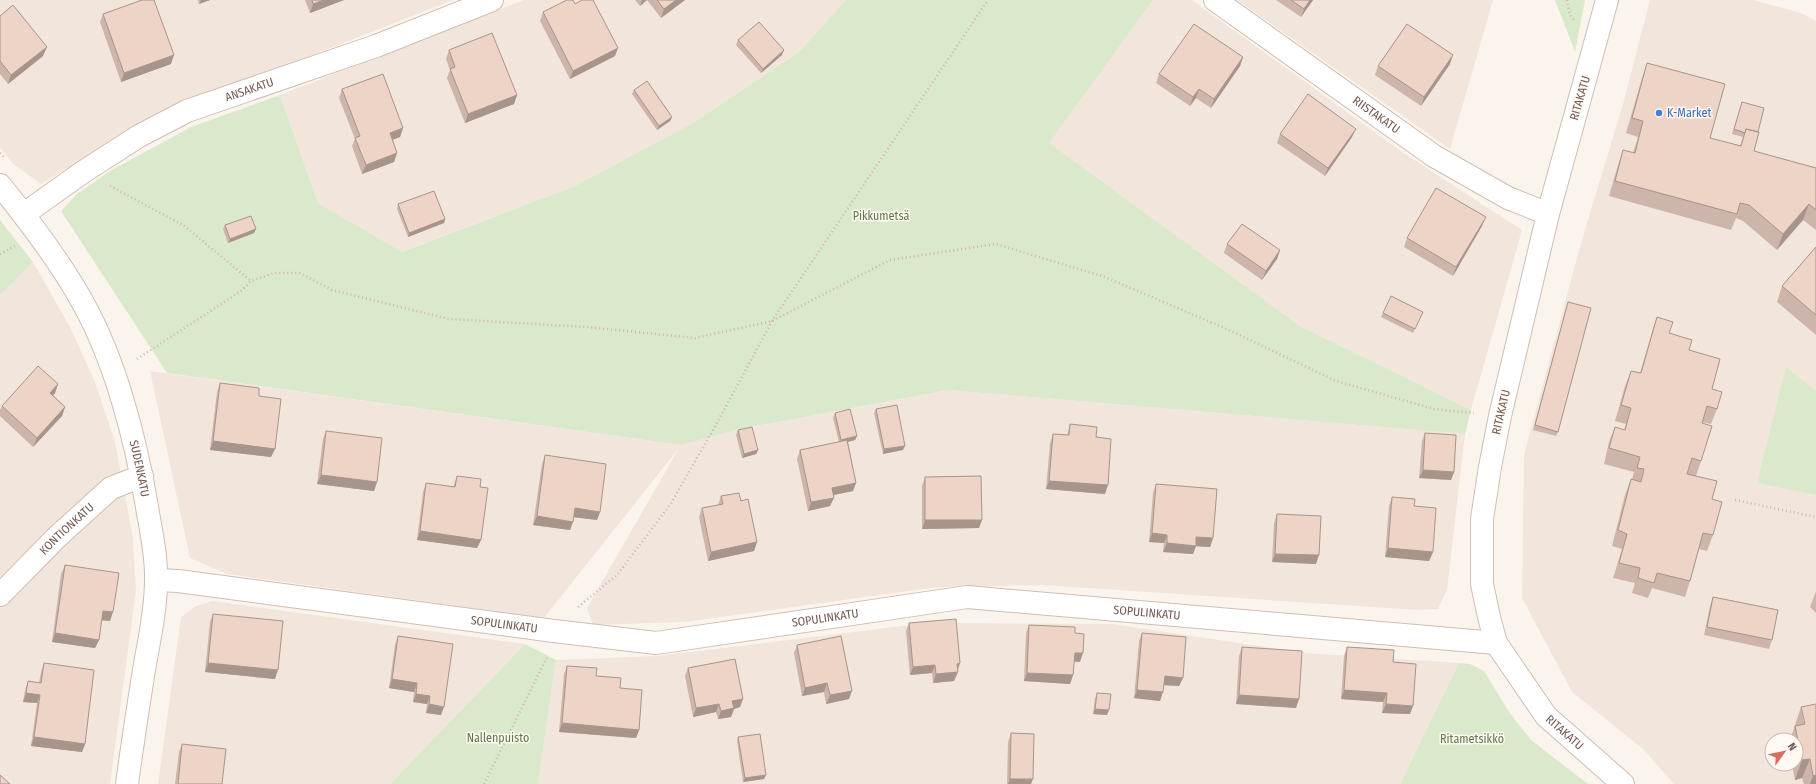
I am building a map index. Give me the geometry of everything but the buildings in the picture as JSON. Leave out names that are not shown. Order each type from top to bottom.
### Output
[{"type":"street","name":"ANSAKATU","points":[[24,214],[83,172],[139,136],[187,111],[376,46],[492,0]]},
{"type":"street","name":"RIISTAKATU","points":[[1215,0],[1434,156],[1508,198],[1548,214]]},
{"type":"street","name":"RITAKATU","points":[[1608,0],[1548,214],[1500,416],[1482,519],[1482,584],[1496,643],[1546,716],[1623,784]]},
{"type":"street","name":"SUDENKATU","points":[[0,185],[24,214],[84,303],[106,353],[123,398],[142,476],[153,545],[156,580],[154,613],[134,729],[127,784]]},
{"type":"street","name":"KONTIONKATU","points":[[0,595],[57,536],[110,488],[142,476]]},
{"type":"street","name":"SOPULINKATU","points":[[156,580],[178,581],[559,632],[656,643],[967,597],[1496,643]]},
{"type":"path","points":[[484,784],[559,632],[571,613],[616,575],[670,505],[718,421],[772,321],[988,0]]},
{"type":"path","points":[[83,172],[183,225],[251,281]]},
{"type":"path","points":[[134,361],[241,291],[251,281],[274,273],[300,273],[332,290],[449,319],[587,327],[695,338],[772,321],[890,260],[996,244],[1105,277],[1229,330],[1336,381],[1434,408],[1500,416]]},
{"type":"path","points":[[1735,500],[1816,517]]},
{"type":"shaded area","points":[[0,0],[454,0],[236,83],[125,133],[41,184],[13,164],[0,147]]},
{"type":"shaded area","points":[[524,0],[846,0],[799,52],[693,123],[575,186],[401,252],[318,203],[280,95]]},
{"type":"shaded area","points":[[1153,0],[1192,0],[1402,152],[1522,230],[1471,410],[1300,326],[1048,143]]},
{"type":"shaded area","points":[[1237,0],[1493,0],[1450,149]]},
{"type":"shaded area","points":[[1650,0],[1753,0],[1801,13],[1816,21],[1816,784],[1674,784],[1643,749],[1572,692],[1522,598],[1524,455],[1581,243],[1623,104]]},
{"type":"shaded area","points":[[33,262],[70,327],[95,382],[115,442],[133,538],[136,591],[110,784],[0,784],[0,296]]},
{"type":"shaded area","points":[[150,371],[681,445],[740,429],[948,390],[1465,434],[1447,590],[1438,609],[1418,610],[1043,585],[938,587],[685,622],[593,625],[587,608],[679,448],[544,618],[227,574],[190,558]]},
{"type":"shaded area","points":[[213,601],[525,644],[390,784],[158,784],[181,617],[196,606]]},
{"type":"shaded area","points":[[927,623],[1112,624],[1305,653],[1459,663],[1400,784],[538,784],[556,660],[657,656]]},
{"type":"green space","name":"Pikkumetsä","points":[[846,0],[1153,0],[1049,143],[1300,326],[1471,410],[1465,434],[948,390],[740,429],[681,445],[167,373],[61,211],[77,194],[110,171],[191,127],[280,95],[318,203],[402,252],[575,186],[693,123],[799,52]]},
{"type":"green space","points":[[1555,0],[1585,0],[1575,52]]},
{"type":"green space","points":[[0,220],[33,262],[0,296]]},
{"type":"green space","points":[[1786,367],[1816,391],[1816,495],[1757,483]]},
{"type":"green space","name":"Nallenpuisto","points":[[525,644],[556,660],[538,784],[390,784]]},
{"type":"green space","name":"Ritametsikkö","points":[[1459,663],[1470,664],[1484,671],[1509,712],[1531,740],[1588,784],[1400,784]]},
{"type":"place","name":"K-Market","points":[[1659,113]]}]
